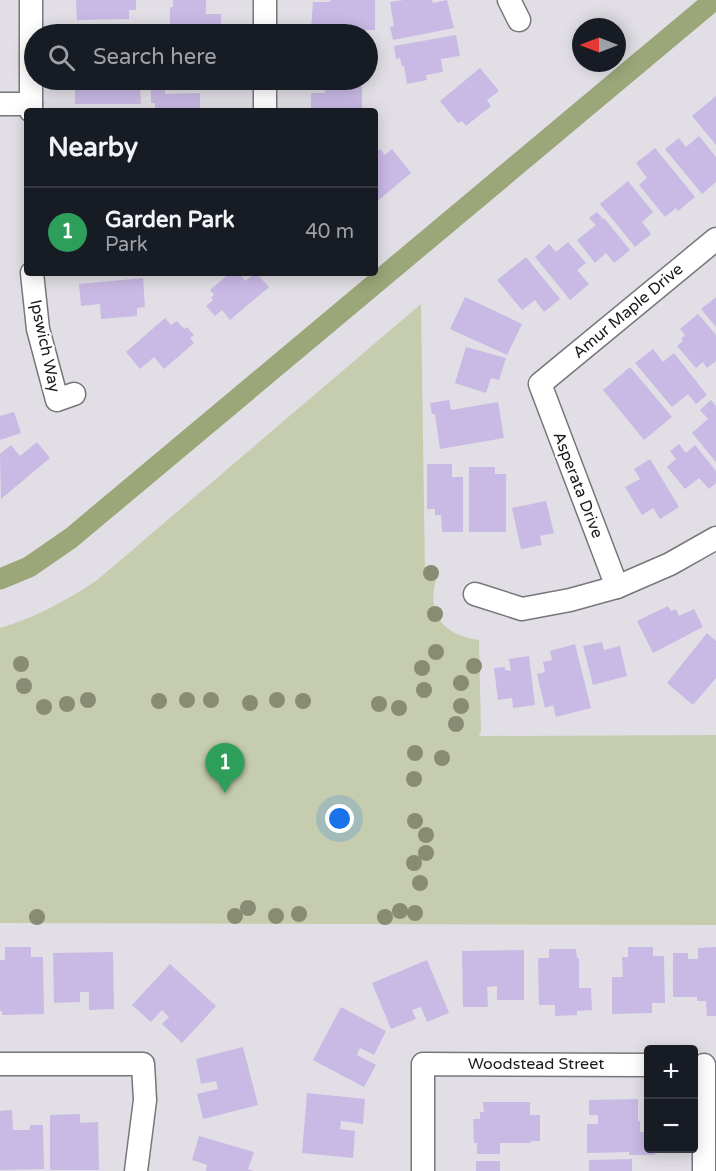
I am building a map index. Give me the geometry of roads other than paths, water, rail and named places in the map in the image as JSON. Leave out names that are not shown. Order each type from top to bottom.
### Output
[{"type":"street","points":[[31,0],[31,24]]},
{"type":"street","points":[[265,0],[265,24]]},
{"type":"street","points":[[0,104],[31,108],[31,90]]},
{"type":"street","points":[[265,90],[265,108]]},
{"type":"street","name":"Amur Maple Drive","points":[[540,384],[716,238]]},
{"type":"street","name":"Ipswich Way","points":[[32,276],[38,329],[57,400],[74,394]]},
{"type":"street","name":"Asperata Drive","points":[[540,384],[617,586]]},
{"type":"street","points":[[475,594],[522,609],[570,600],[617,586],[670,564],[716,538]]},
{"type":"street","points":[[0,1064],[143,1064],[145,1100],[136,1171]]},
{"type":"street","name":"Woodstead Street","points":[[423,1171],[423,1064],[644,1065]]},
{"type":"street","points":[[704,1171],[705,1065]]},
{"type":"waterway","points":[[0,579],[29,567],[71,538],[714,0]]},
{"type":"place","name":"Garden Park","points":[[225,793]]}]
